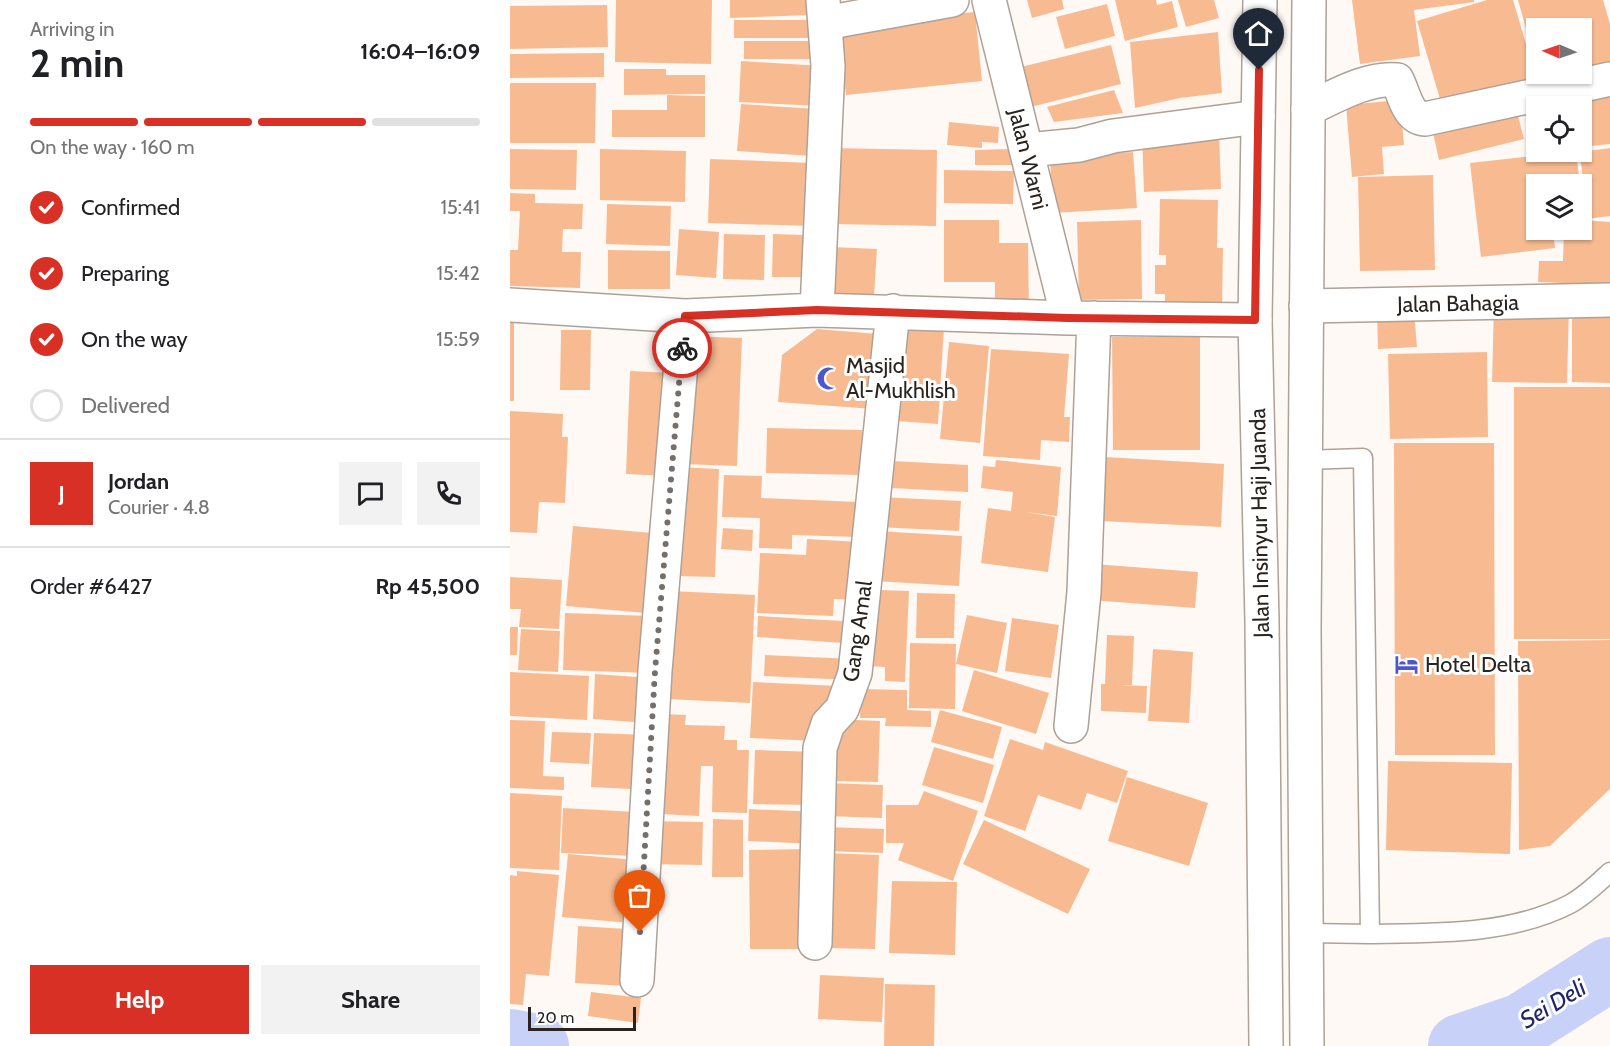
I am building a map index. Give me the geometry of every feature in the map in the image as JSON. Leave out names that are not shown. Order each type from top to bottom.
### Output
[{"type":"street","points":[[817,310],[828,66],[824,12],[952,0]]},
{"type":"street","name":"Jalan Warni","points":[[989,0],[1027,150],[1081,318],[1084,592],[1071,726]]},
{"type":"street","name":"Jalan Insinyur Haji Juanda","points":[[1260,0],[1255,320],[1262,621],[1266,1046]]},
{"type":"street","name":"Jalan Insinyur Haji Juanda","points":[[1308,1046],[1305,460],[1309,0]]},
{"type":"street","points":[[1308,110],[1353,88],[1388,79],[1397,80],[1412,114],[1419,119],[1610,79]]},
{"type":"street","points":[[1027,150],[1078,145],[1113,136],[1258,117]]},
{"type":"street","name":"Jalan Bahagia","points":[[1306,306],[1610,300]]},
{"type":"street","points":[[510,305],[685,316],[817,310],[1081,318],[1255,320]]},
{"type":"street","name":"Gang Amal","points":[[815,943],[820,748],[828,724],[842,709],[855,673],[893,311]]},
{"type":"street","points":[[637,980],[655,671],[685,316]]},
{"type":"lane","points":[[1305,460],[1363,458],[1370,934]]},
{"type":"lane","points":[[1306,946],[1370,934],[1453,932],[1510,924],[1570,904],[1610,872]]},
{"type":"building","points":[[616,0],[712,0],[711,64],[615,62]]},
{"type":"building","points":[[730,0],[810,0],[811,15],[730,18]]},
{"type":"building","points":[[1027,0],[1062,0],[1064,9],[1032,18]]},
{"type":"building","points":[[1115,0],[1156,0],[1157,5],[1172,1],[1178,27],[1125,41]]},
{"type":"building","points":[[1178,0],[1214,0],[1219,18],[1186,27]]},
{"type":"building","points":[[1352,0],[1474,0],[1474,2],[1414,10],[1420,56],[1360,64]]},
{"type":"building","points":[[1487,0],[1513,0],[1526,44],[1527,84],[1443,109],[1417,21]]},
{"type":"building","points":[[1518,0],[1603,0],[1610,24],[1610,65],[1592,71],[1592,18],[1526,18],[1526,29]]},
{"type":"building","points":[[1107,4],[1115,36],[1065,49],[1056,17]]},
{"type":"building","points":[[607,5],[608,47],[510,49],[510,6]]},
{"type":"building","points":[[975,12],[982,81],[846,95],[838,26]]},
{"type":"building","points":[[734,20],[811,20],[812,38],[734,38]]},
{"type":"building","points":[[1218,32],[1222,93],[1180,98],[1135,108],[1130,42]]},
{"type":"building","points":[[744,41],[816,41],[817,59],[744,59]]},
{"type":"building","points":[[1111,45],[1121,84],[1031,107],[1021,67]]},
{"type":"building","points":[[604,53],[604,77],[510,78],[510,54]]},
{"type":"building","points":[[741,61],[822,66],[820,106],[739,102]]},
{"type":"building","points":[[624,69],[666,69],[666,75],[705,75],[705,94],[624,95]]},
{"type":"building","points":[[510,83],[596,83],[595,143],[510,143]]},
{"type":"building","points":[[1610,87],[1610,144],[1592,146],[1592,96],[1563,96],[1563,91]]},
{"type":"building","points":[[1114,90],[1123,113],[1054,122],[1047,107]]},
{"type":"building","points":[[667,95],[705,96],[705,137],[612,137],[612,110],[667,110]]},
{"type":"building","points":[[1400,100],[1404,145],[1382,147],[1384,174],[1352,177],[1346,105]]},
{"type":"building","points":[[741,104],[816,109],[812,156],[737,151]]},
{"type":"building","points":[[1516,108],[1524,139],[1439,160],[1432,128]]},
{"type":"building","points":[[949,122],[999,127],[998,143],[982,142],[982,148],[947,145]]},
{"type":"building","points":[[1219,131],[1221,189],[1144,192],[1142,134]]},
{"type":"building","points":[[831,148],[937,150],[936,226],[830,224]]},
{"type":"building","points":[[1610,148],[1610,216],[1592,218],[1592,174],[1582,174],[1581,162],[1592,162],[1592,150]]},
{"type":"building","points":[[510,149],[577,150],[576,190],[510,189]]},
{"type":"building","points":[[600,149],[686,151],[685,202],[600,200]]},
{"type":"building","points":[[1011,149],[1012,165],[975,165],[975,150]]},
{"type":"building","points":[[1133,152],[1137,208],[1053,213],[1050,158]]},
{"type":"building","points":[[1526,157],[1526,162],[1577,162],[1579,174],[1526,174],[1526,240],[1554,240],[1555,248],[1481,257],[1470,163]]},
{"type":"building","points":[[710,159],[812,163],[810,226],[708,223]]},
{"type":"building","points":[[944,170],[1014,171],[1013,204],[944,203]]},
{"type":"building","points":[[1433,175],[1435,270],[1360,271],[1358,177]]},
{"type":"building","points":[[510,193],[535,194],[535,203],[583,204],[582,229],[563,229],[562,252],[581,252],[580,288],[510,286],[510,250],[518,250],[520,211],[510,211]]},
{"type":"building","points":[[1160,199],[1218,200],[1217,248],[1223,248],[1222,311],[1165,310],[1165,294],[1155,294],[1155,265],[1166,265],[1166,255],[1159,255]]},
{"type":"building","points":[[607,204],[671,206],[670,246],[606,244]]},
{"type":"building","points":[[944,220],[999,220],[999,243],[1028,243],[1029,310],[995,310],[995,282],[944,282]]},
{"type":"building","points":[[1141,220],[1142,299],[1079,300],[1077,222]]},
{"type":"building","points":[[1592,221],[1610,222],[1610,285],[1538,282],[1539,261],[1563,261],[1564,240],[1592,240]]},
{"type":"building","points":[[679,229],[719,232],[716,278],[676,275]]},
{"type":"building","points":[[724,234],[765,235],[764,280],[723,279]]},
{"type":"building","points":[[773,234],[805,235],[805,277],[772,277]]},
{"type":"building","points":[[831,247],[877,249],[874,296],[828,293]]},
{"type":"building","points":[[608,250],[670,251],[670,289],[608,289]]},
{"type":"building","points":[[1494,304],[1569,306],[1567,383],[1492,382]]},
{"type":"building","points":[[1572,309],[1610,309],[1610,383],[1572,382]]},
{"type":"building","points":[[1414,312],[1417,347],[1378,349],[1377,314]]},
{"type":"building","points":[[510,319],[514,319],[514,401],[510,401]]},
{"type":"building","points":[[902,324],[944,327],[938,424],[897,421]]},
{"type":"building","name":"Masjid Al-Mukhlish","points":[[817,329],[878,334],[873,409],[778,402],[782,355]]},
{"type":"building","points":[[561,330],[591,330],[590,390],[560,390]]},
{"type":"building","points":[[688,336],[742,338],[737,466],[682,464]]},
{"type":"building","points":[[1112,337],[1200,337],[1200,450],[1113,450]]},
{"type":"building","points":[[949,342],[989,346],[980,443],[940,439]]},
{"type":"building","points":[[991,349],[1069,354],[1064,417],[1070,417],[1069,442],[1041,440],[1040,460],[983,456]]},
{"type":"building","points":[[1487,352],[1488,437],[1390,439],[1388,354]]},
{"type":"building","points":[[630,371],[672,373],[668,476],[626,474]]},
{"type":"building","points":[[1514,387],[1610,387],[1610,639],[1514,639]]},
{"type":"building","points":[[510,411],[563,414],[562,437],[568,437],[565,503],[539,502],[537,533],[510,532]]},
{"type":"building","points":[[767,428],[862,430],[861,475],[766,473]]},
{"type":"building","points":[[1394,443],[1494,443],[1495,755],[1395,755]]},
{"type":"building","points":[[1105,457],[1224,464],[1221,527],[1101,521]]},
{"type":"building","points":[[996,460],[1061,467],[1057,516],[1026,512],[1055,517],[1048,572],[981,563],[988,508],[1011,511],[1013,492],[981,488],[983,466],[995,467]]},
{"type":"building","points":[[892,461],[968,465],[968,492],[891,488]]},
{"type":"building","points":[[678,467],[719,469],[715,577],[674,576]]},
{"type":"building","points":[[724,475],[762,476],[761,498],[859,502],[858,537],[792,535],[792,549],[759,548],[760,518],[722,517]]},
{"type":"building","points":[[880,497],[961,501],[959,531],[878,527]]},
{"type":"building","points":[[573,526],[663,534],[657,614],[566,606]]},
{"type":"building","points":[[723,528],[753,530],[752,551],[721,549]]},
{"type":"building","points":[[877,531],[962,536],[959,586],[874,581]]},
{"type":"building","points":[[807,539],[860,542],[858,600],[834,599],[833,616],[757,613],[760,553],[806,555]]},
{"type":"building","points":[[1094,564],[1198,572],[1195,608],[1091,600]]},
{"type":"building","points":[[510,577],[562,580],[559,629],[519,627],[521,609],[510,609]]},
{"type":"building","points":[[880,590],[909,591],[905,682],[885,681],[885,667],[867,666],[869,616],[879,616]]},
{"type":"building","points":[[671,591],[755,595],[750,703],[667,699]]},
{"type":"building","points":[[917,593],[955,594],[954,638],[916,638]]},
{"type":"building","points":[[565,613],[650,616],[648,673],[563,670]]},
{"type":"building","points":[[967,615],[1007,623],[997,673],[956,664]]},
{"type":"building","points":[[758,616],[859,622],[857,644],[757,637]]},
{"type":"building","points":[[1012,618],[1059,625],[1051,678],[1005,671]]},
{"type":"building","points":[[510,627],[518,627],[517,655],[510,655]]},
{"type":"building","points":[[521,629],[560,631],[558,672],[518,670]]},
{"type":"building","points":[[1107,635],[1134,636],[1132,685],[1118,685],[1147,686],[1146,713],[1101,711],[1101,684],[1105,684]]},
{"type":"building","points":[[1610,640],[1610,789],[1550,846],[1519,850],[1518,641]]},
{"type":"building","points":[[910,643],[956,644],[955,709],[909,708]]},
{"type":"building","points":[[1153,649],[1193,652],[1189,723],[1148,721]]},
{"type":"building","points":[[765,655],[852,659],[851,680],[764,676]]},
{"type":"building","points":[[974,670],[1049,693],[1036,734],[962,711]]},
{"type":"building","points":[[510,672],[589,676],[587,720],[510,716]]},
{"type":"building","points":[[595,674],[651,678],[648,723],[593,719]]},
{"type":"building","points":[[753,682],[839,686],[818,741],[750,738]]},
{"type":"building","points":[[861,689],[907,690],[907,710],[931,711],[931,727],[885,726],[886,718],[860,718]]},
{"type":"building","points":[[940,710],[1002,727],[993,759],[931,742]]},
{"type":"building","points":[[664,714],[686,715],[685,725],[725,726],[724,740],[737,740],[737,750],[749,750],[747,813],[712,812],[713,766],[701,766],[699,816],[661,814]]},
{"type":"building","points":[[835,719],[880,721],[878,782],[826,781]]},
{"type":"building","points":[[510,720],[545,721],[543,776],[564,777],[564,790],[510,788]]},
{"type":"building","points":[[552,732],[591,733],[589,764],[550,762]]},
{"type":"building","points":[[594,733],[649,735],[647,765],[632,764],[631,789],[591,787]]},
{"type":"building","points":[[1010,739],[1043,750],[1045,742],[1128,771],[1117,803],[1087,793],[1081,810],[1038,795],[1025,831],[984,816]]},
{"type":"building","points":[[934,747],[994,765],[983,803],[922,785]]},
{"type":"building","points":[[755,750],[818,752],[817,805],[753,804]]},
{"type":"building","points":[[1388,761],[1512,763],[1510,854],[1386,850]]},
{"type":"building","points":[[1127,777],[1208,803],[1189,866],[1108,841]]},
{"type":"building","points":[[827,783],[883,785],[882,818],[826,816]]},
{"type":"building","points":[[924,791],[978,811],[953,881],[898,860],[904,843],[886,843],[886,805],[918,805]]},
{"type":"building","points":[[510,793],[562,796],[559,870],[510,868]]},
{"type":"building","points":[[563,808],[636,812],[633,856],[561,853]]},
{"type":"building","points":[[749,809],[818,812],[816,844],[748,841]]},
{"type":"building","points":[[713,819],[743,820],[743,877],[712,877]]},
{"type":"building","points":[[984,820],[1090,869],[1068,914],[963,864]]},
{"type":"building","points":[[648,821],[703,822],[702,865],[647,864]]},
{"type":"building","points":[[826,827],[884,829],[883,853],[825,851]]},
{"type":"building","points":[[813,849],[815,949],[750,949],[749,850]]},
{"type":"building","points":[[826,853],[879,855],[875,949],[822,948]]},
{"type":"building","points":[[568,854],[636,860],[630,923],[562,917]]},
{"type":"building","points":[[517,871],[559,875],[549,976],[526,974],[523,1005],[510,1004],[510,875],[517,876]]},
{"type":"building","points":[[892,881],[957,882],[955,955],[889,953]]},
{"type":"building","points":[[578,926],[627,929],[625,986],[575,983]]},
{"type":"building","points":[[820,975],[884,978],[882,1022],[818,1019]]},
{"type":"building","points":[[885,984],[935,985],[934,1046],[884,1046]]},
{"type":"building","points":[[591,992],[641,998],[638,1023],[588,1016]]},
{"type":"waterway","name":"Sei Deli","points":[[1460,1046],[1522,1025],[1610,969]]},
{"type":"waterway","name":"Sei Deli","points":[[510,1041],[537,1046]]},
{"type":"way so far","points":[[640,932],[655,671],[682,348]]},
{"type":"place","name":"Masjid Al-Mukhlish","points":[[828,378]]},
{"type":"place","name":"Hotel Delta","points":[[1407,664]]},
{"type":"route","points":[[682,348],[685,316],[817,310],[1068,318],[1255,320],[1259,70]]}]
